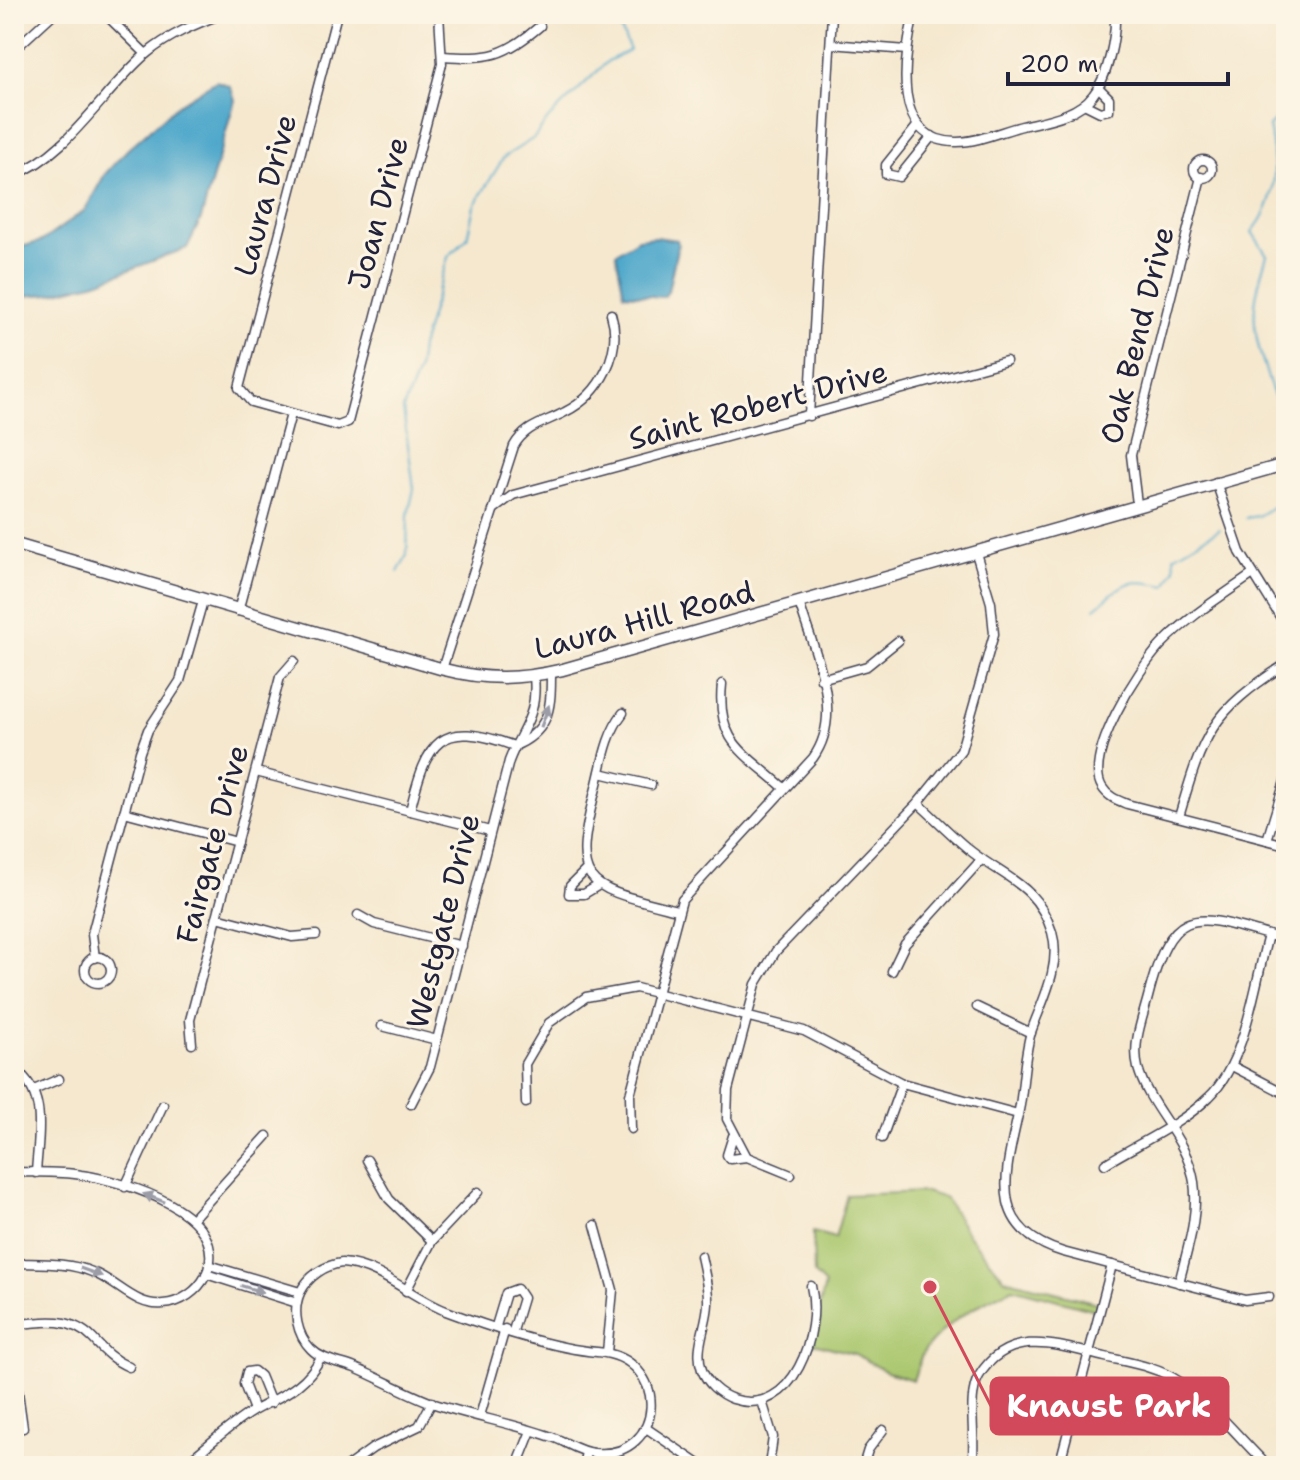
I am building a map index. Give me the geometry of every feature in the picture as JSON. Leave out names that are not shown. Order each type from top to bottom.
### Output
[{"type":"main road","name":"Laura Hill Road","points":[[14,544],[442,669],[493,679],[551,672],[1286,464]]},
{"type":"street","points":[[14,50],[53,14]]},
{"type":"street","points":[[105,14],[146,54]]},
{"type":"street","points":[[14,175],[28,170],[59,144],[146,54],[183,29],[222,14]]},
{"type":"street","name":"Laura Drive","points":[[291,414],[245,399],[239,388],[337,14]]},
{"type":"street","name":"Joan Drive","points":[[291,414],[338,426],[348,422],[443,56],[439,14]]},
{"type":"street","points":[[809,416],[832,14]]},
{"type":"street","points":[[914,14],[907,50],[905,91],[918,125],[932,136],[962,142],[1067,114],[1084,104],[1098,87],[1114,31],[1115,14]]},
{"type":"street","points":[[443,56],[479,58],[498,55],[540,26]]},
{"type":"street","points":[[831,44],[907,50]]},
{"type":"street","points":[[1084,104],[1100,112],[1109,110],[1109,98],[1098,87]]},
{"type":"street","points":[[918,125],[886,165],[886,174],[899,177],[932,136]]},
{"type":"street","name":"Oak Bend Drive","points":[[1137,504],[1131,455],[1201,177]]},
{"type":"street","points":[[442,669],[514,446],[526,431],[576,406],[599,383],[616,339],[611,314]]},
{"type":"street","name":"Saint Robert Drive","points":[[494,509],[503,501],[522,493],[1006,361]]},
{"type":"street","points":[[238,611],[291,414]]},
{"type":"street","points":[[506,472],[510,487],[522,493]]},
{"type":"street","points":[[1216,482],[1234,538],[1286,626]]},
{"type":"street","points":[[747,1157],[733,1136],[726,1103],[756,984],[776,951],[918,803],[954,762],[968,737],[992,645],[994,623],[976,553]]},
{"type":"street","points":[[1253,574],[1184,623],[1138,672],[1116,712],[1103,751],[1099,769],[1101,786],[1111,797],[1127,804],[1286,845]]},
{"type":"street","points":[[95,958],[92,934],[146,734],[180,681],[203,601]]},
{"type":"street","points":[[631,1129],[630,1095],[677,910],[695,883],[813,758],[827,733],[829,705],[799,602]]},
{"type":"street","points":[[821,679],[867,666],[898,641]]},
{"type":"street","name":"Fairgate Drive","points":[[192,1044],[190,1020],[280,677],[294,661]]},
{"type":"street","points":[[1179,817],[1197,753],[1208,733],[1226,708],[1286,664]]},
{"type":"street","points":[[410,811],[420,768],[431,748],[439,742],[469,733],[514,746],[536,735],[544,722],[551,698],[551,672]]},
{"type":"street","name":"Westgate Drive","points":[[411,1104],[427,1078],[514,746],[532,716],[537,698],[534,676]]},
{"type":"street","points":[[722,684],[719,710],[727,733],[784,788]]},
{"type":"street","points":[[623,713],[608,739],[583,840],[587,869],[599,885],[622,896],[677,910]]},
{"type":"street","points":[[256,772],[490,831]]},
{"type":"street","points":[[600,773],[651,785]]},
{"type":"street","points":[[1267,840],[1286,778]]},
{"type":"street","points":[[918,803],[982,859],[1019,881],[1032,894],[1053,937],[1053,971],[1031,1033],[1004,1177],[1014,1218],[1025,1231],[1050,1248],[1245,1300],[1269,1297]]},
{"type":"street","points":[[124,812],[237,842]]},
{"type":"street","points":[[892,971],[905,944],[982,859]]},
{"type":"street","points":[[587,869],[570,886],[569,894],[584,894],[599,885]]},
{"type":"street","points":[[358,915],[374,924],[462,946]]},
{"type":"street","points":[[217,917],[292,937],[316,935]]},
{"type":"street","points":[[1179,1283],[1194,1223],[1194,1193],[1189,1162],[1171,1124],[1143,1081],[1135,1051],[1162,947],[1180,927],[1207,920],[1286,940]]},
{"type":"street","points":[[1105,1164],[1209,1098],[1232,1066],[1268,935]]},
{"type":"street","points":[[526,1103],[525,1064],[540,1033],[559,1013],[601,991],[636,988],[804,1031],[902,1083],[1018,1114]]},
{"type":"street","points":[[977,1007],[1031,1033]]},
{"type":"street","points":[[382,1026],[437,1040]]},
{"type":"street","points":[[1232,1066],[1286,1094]]},
{"type":"street","points":[[14,1068],[29,1081],[40,1112],[36,1173]]},
{"type":"street","points":[[34,1090],[59,1079]]},
{"type":"street","points":[[882,1138],[902,1083]]},
{"type":"street","points":[[125,1187],[163,1105]]},
{"type":"street","points":[[193,1218],[267,1136]]},
{"type":"street","points":[[733,1136],[727,1155],[730,1159],[747,1157],[791,1175]]},
{"type":"street","points":[[367,1160],[389,1199],[432,1241]]},
{"type":"street","points":[[14,1172],[81,1174],[125,1187],[193,1218],[206,1236],[207,1270],[190,1294],[161,1305],[136,1299],[104,1277],[79,1267],[14,1263]]},
{"type":"street","points":[[406,1291],[432,1241],[478,1192]]},
{"type":"street","points":[[595,1225],[613,1290],[607,1352]]},
{"type":"street","points":[[701,1256],[709,1300],[699,1349],[702,1368],[721,1394],[744,1402],[762,1401],[784,1389],[798,1371],[815,1309],[811,1286]]},
{"type":"street","points":[[342,1263],[361,1265],[445,1311],[584,1351],[607,1352],[629,1361],[643,1375],[650,1392],[646,1428],[631,1445],[596,1454],[432,1402],[321,1357],[309,1347],[296,1325],[297,1303],[300,1292],[322,1268],[342,1263]]},
{"type":"street","points":[[1059,1466],[1112,1265]]},
{"type":"street","points":[[207,1270],[300,1292]]},
{"type":"street","points":[[207,1270],[297,1303]]},
{"type":"street","points":[[14,1325],[48,1321],[65,1323],[82,1330],[113,1360],[129,1367]]},
{"type":"street","points":[[480,1416],[504,1328]]},
{"type":"street","points":[[972,1466],[976,1446],[972,1396],[986,1366],[999,1354],[1024,1343],[1041,1341],[1142,1365],[1177,1380],[1268,1466]]},
{"type":"street","points":[[182,1466],[254,1410],[271,1403],[311,1376],[321,1357]]},
{"type":"street","points":[[14,1363],[23,1428]]},
{"type":"street","points":[[254,1410],[244,1384],[247,1372],[254,1371],[260,1376],[271,1403]]},
{"type":"street","points":[[762,1401],[773,1437],[769,1466]]},
{"type":"street","points":[[348,1466],[373,1448],[419,1426],[432,1402]]},
{"type":"street","points":[[646,1428],[695,1464]]},
{"type":"street","points":[[863,1466],[868,1450],[883,1430]]},
{"type":"street","points":[[517,1466],[531,1431]]},
{"type":"street","points":[[202,1451],[214,1466]]},
{"type":"street","points":[[583,1466],[586,1452]]},
{"type":"street","points":[[594,1466],[596,1454]]},
{"type":"green space","points":[[925,1192],[945,1198],[969,1236],[1005,1279],[1101,1304],[1099,1311],[1013,1288],[977,1306],[943,1330],[923,1353],[913,1380],[887,1372],[855,1354],[810,1342],[825,1285],[814,1274],[813,1232],[835,1238],[847,1195]]},
{"type":"water","points":[[216,81],[230,86],[235,100],[201,219],[187,248],[97,282],[50,294],[14,297],[14,249],[42,241],[85,210],[105,174],[127,150],[180,103]]},
{"type":"water","points":[[655,237],[677,240],[678,244],[668,291],[664,297],[624,294],[616,253],[638,239]]},
{"type":"waterway","points":[[398,572],[407,555],[408,515],[414,489],[403,409],[418,371],[421,347],[448,257],[467,238],[474,206],[504,157],[534,138],[549,118],[608,61],[630,50],[614,14]]},
{"type":"waterway","points":[[1273,14],[1272,21],[1286,33]]},
{"type":"waterway","points":[[1286,110],[1269,126],[1274,155],[1274,182],[1267,208],[1252,232],[1267,255],[1256,298],[1256,335],[1272,391],[1286,415]]},
{"type":"waterway","points":[[1272,450],[1286,437]]},
{"type":"waterway","points":[[1281,479],[1286,486]]},
{"type":"waterway","points":[[1246,518],[1258,516],[1286,499]]},
{"type":"waterway","points":[[1286,513],[1286,522]]},
{"type":"waterway","points":[[1095,608],[1127,584],[1142,582],[1166,586],[1175,568],[1174,556],[1220,529]]},
{"type":"place","name":"Knaust Park","points":[[930,1287]]}]
